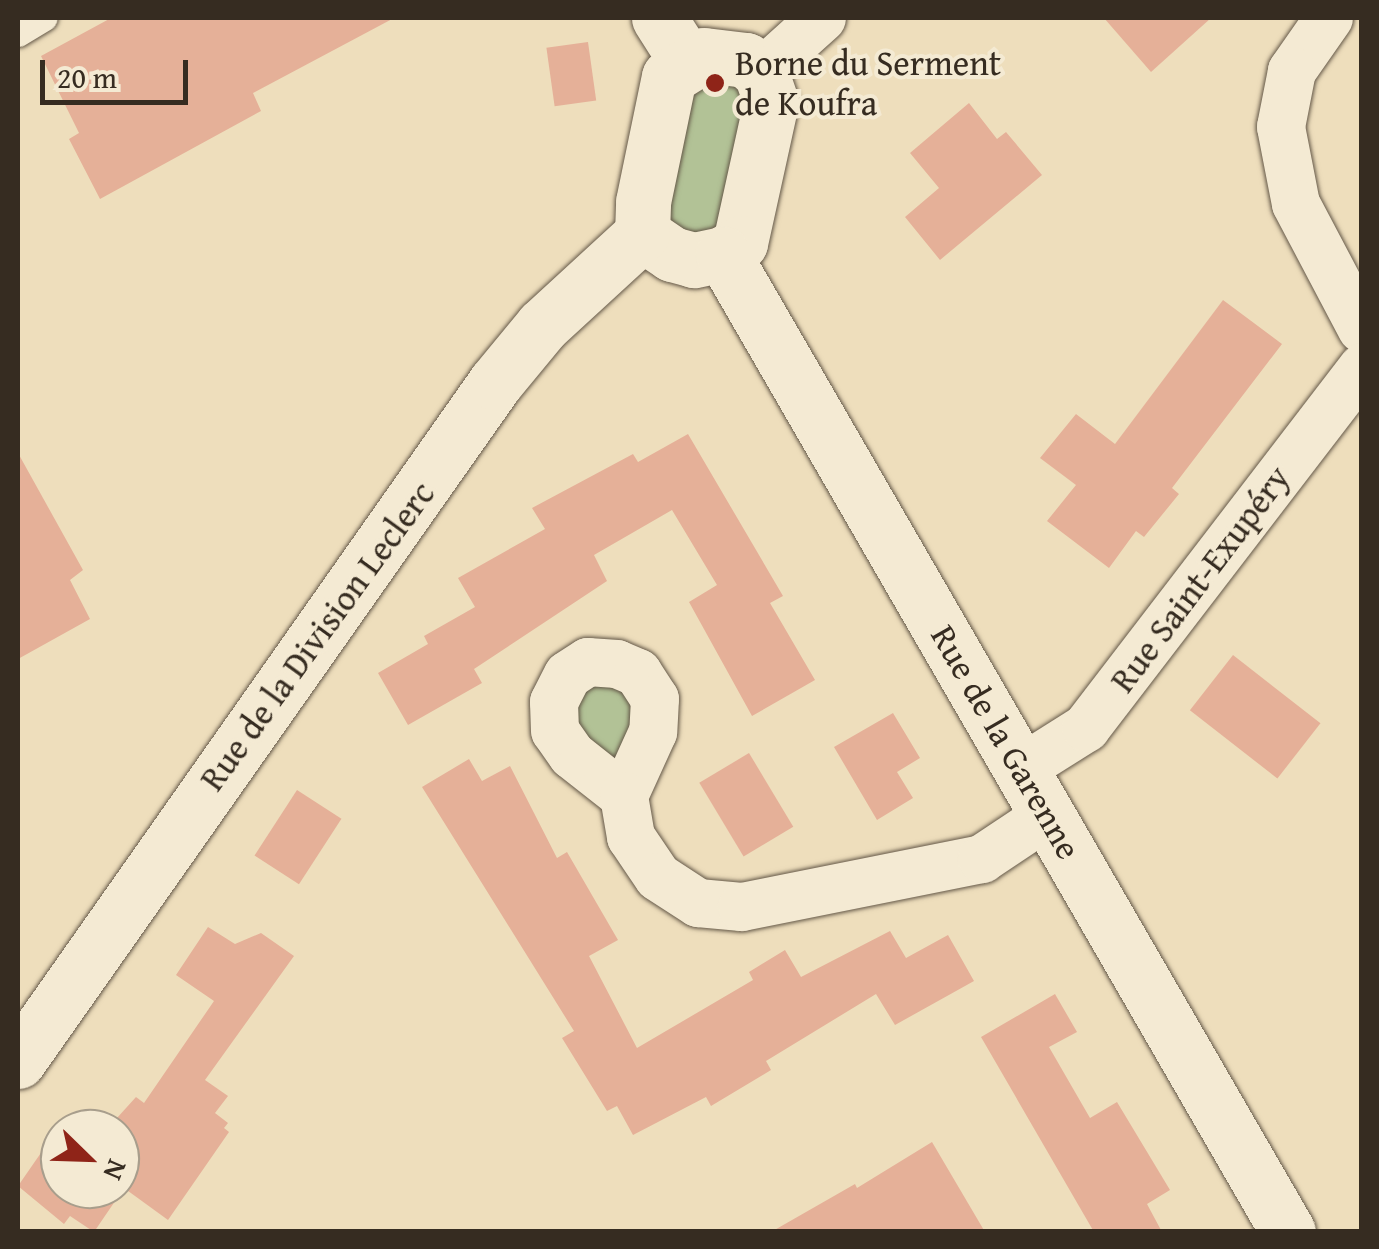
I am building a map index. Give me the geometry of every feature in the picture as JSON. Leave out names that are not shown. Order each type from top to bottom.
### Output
[{"type":"street","points":[[761,73],[822,18]]},
{"type":"street","points":[[1329,18],[1292,71],[1281,127],[1296,204],[1362,329]]},
{"type":"street","points":[[673,40],[704,55],[746,60],[761,73],[771,102],[740,243],[724,254],[694,260],[672,254],[642,234],[642,202],[669,77],[673,40]]},
{"type":"street","name":"Rue de la Division Leclerc","points":[[18,1061],[495,383],[542,326],[642,234]]},
{"type":"street","name":"Rue de la Garenne","points":[[724,254],[1288,1232]]},
{"type":"street","name":"Rue Saint-Exupéry","points":[[1021,768],[1086,728],[1362,368]]},
{"type":"street","points":[[624,796],[632,838],[658,877],[698,903],[742,907],[982,858],[1048,815]]},
{"type":"lane","points":[[18,34],[46,18]]},
{"type":"green space","points":[[703,80],[734,82],[748,100],[721,225],[691,236],[665,216],[686,95]]},
{"type":"green space","points":[[605,682],[621,687],[638,710],[618,770],[576,738],[575,700],[588,687]]},
{"type":"building","points":[[111,18],[394,18],[253,93],[261,111],[100,199],[69,139],[79,133],[41,56]]},
{"type":"building","points":[[1104,18],[1211,18],[1151,72]]},
{"type":"building","points":[[588,42],[596,100],[555,106],[546,48]]},
{"type":"building","points":[[969,103],[997,139],[1006,132],[1042,175],[940,260],[905,217],[939,188],[910,153]]},
{"type":"building","points":[[1223,300],[1282,344],[1172,488],[1179,494],[1144,537],[1136,531],[1109,568],[1047,521],[1076,485],[1040,458],[1076,414],[1115,444]]},
{"type":"building","points":[[688,434],[783,596],[770,603],[815,680],[752,716],[689,602],[717,585],[672,510],[594,555],[607,581],[474,669],[482,683],[408,725],[378,673],[428,644],[424,636],[475,607],[458,578],[545,529],[532,508],[633,454],[638,462]]},
{"type":"building","points":[[18,453],[83,570],[70,580],[90,619],[18,659]]},
{"type":"building","points":[[1233,655],[1320,723],[1277,778],[1190,710]]},
{"type":"building","points":[[893,713],[920,758],[897,772],[913,798],[877,820],[834,747]]},
{"type":"building","points":[[749,753],[793,827],[744,857],[699,783]]},
{"type":"building","points":[[469,759],[482,781],[510,766],[557,858],[567,852],[618,940],[589,956],[637,1048],[753,980],[749,972],[785,950],[801,977],[890,931],[906,958],[948,935],[974,981],[895,1025],[876,994],[766,1061],[771,1070],[711,1106],[706,1097],[633,1135],[617,1106],[607,1111],[562,1038],[574,1031],[422,787]]},
{"type":"building","points":[[297,790],[341,819],[299,884],[255,855]]},
{"type":"building","points":[[208,927],[235,944],[261,933],[294,956],[205,1080],[228,1096],[215,1113],[228,1123],[224,1128],[229,1132],[168,1220],[140,1200],[140,1109],[125,1109],[136,1097],[144,1103],[214,1001],[176,975]]},
{"type":"building","points":[[1055,994],[1077,1032],[1049,1047],[1090,1118],[1117,1102],[1170,1190],[1147,1204],[1162,1232],[1094,1232],[981,1037]]},
{"type":"building","points":[[932,1142],[985,1232],[771,1232],[855,1184],[857,1188]]},
{"type":"building","points":[[40,1154],[40,1204],[18,1186]]},
{"type":"building","points":[[46,1209],[110,1209],[94,1232],[70,1216],[64,1224]]},
{"type":"place","name":"Borne du Serment de Koufra","points":[[715,83]]}]
